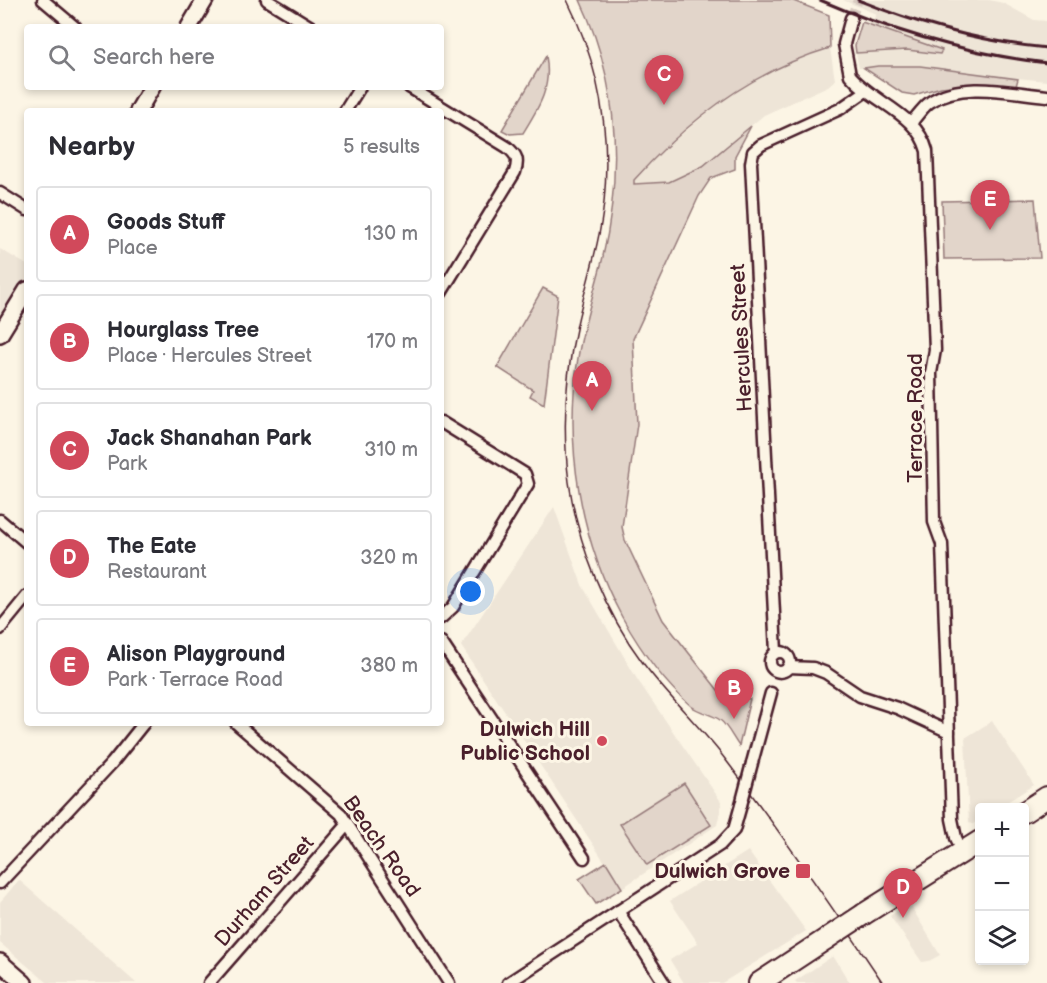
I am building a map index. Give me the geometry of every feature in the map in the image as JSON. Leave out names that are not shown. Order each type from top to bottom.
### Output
[{"type":"highway","points":[[1029,809],[1047,797]]},
{"type":"highway","points":[[768,981],[826,939],[971,846]]},
{"type":"main road","points":[[191,24],[205,0]]},
{"type":"main road","points":[[140,108],[148,90]]},
{"type":"main road","points":[[0,334],[24,295]]},
{"type":"main road","points":[[0,962],[24,983]]},
{"type":"street","points":[[43,0],[71,24]]},
{"type":"street","points":[[267,0],[306,24]]},
{"type":"street","name":"Terrace Road","points":[[851,18],[845,35],[844,53],[850,75],[866,90],[911,123],[924,138],[927,150],[935,350],[931,373],[934,522],[942,544],[952,819],[956,838],[971,846]]},
{"type":"street","points":[[347,108],[358,90]]},
{"type":"street","points":[[414,90],[443,108]]},
{"type":"street","name":"Hercules Street","points":[[777,652],[751,162],[753,152],[761,145],[840,109],[866,90]]},
{"type":"street","points":[[911,123],[932,100],[966,90],[1004,90],[1047,96]]},
{"type":"street","points":[[444,109],[516,154],[515,172],[444,288]]},
{"type":"street","points":[[0,193],[24,208]]},
{"type":"street","points":[[444,424],[525,474],[528,484],[453,606],[444,615]]},
{"type":"street","points":[[0,520],[24,540]]},
{"type":"street","points":[[0,629],[24,600]]},
{"type":"street","points":[[444,647],[584,858]]},
{"type":"street","points":[[788,667],[788,656],[777,652],[770,658],[771,667],[778,672],[788,667],[813,668],[826,673],[860,696],[897,708],[949,732]]},
{"type":"street","points":[[508,983],[726,841],[734,830],[771,693]]},
{"type":"street","points":[[0,883],[112,763],[142,726]]},
{"type":"street","name":"Beach Road","points":[[240,726],[331,804],[348,824],[449,983]]},
{"type":"street","name":"Durham Street","points":[[209,983],[348,824]]},
{"type":"street","points":[[618,911],[664,983]]},
{"type":"shaded area","points":[[580,0],[791,0],[829,15],[830,48],[774,70],[723,100],[676,137],[634,180],[634,184],[669,182],[703,166],[751,126],[735,156],[735,169],[711,178],[699,196],[633,339],[637,424],[622,527],[625,540],[663,620],[718,690],[750,699],[739,746],[720,720],[691,706],[681,697],[644,653],[607,587],[586,524],[575,458],[574,391],[580,346],[609,227],[615,161],[610,96],[593,32]]},
{"type":"shaded area","points":[[843,0],[989,0],[1003,3],[1034,20],[1047,21],[1047,81],[953,72],[920,66],[859,68],[856,53],[907,50],[940,54],[942,50],[870,27],[876,14]]},
{"type":"shaded area","points":[[862,22],[942,50],[940,54],[907,50],[856,53],[855,45]]},
{"type":"shaded area","points":[[830,48],[835,80],[828,86],[764,115],[703,166],[669,182],[634,184],[634,180],[664,149],[733,92],[775,68]]},
{"type":"shaded area","points":[[546,56],[546,88],[529,124],[523,133],[510,134],[502,130]]},
{"type":"shaded area","points":[[920,66],[1018,79],[1016,86],[972,84],[941,87],[914,95],[902,93],[864,68]]},
{"type":"shaded area","points":[[1035,199],[1040,258],[944,259],[942,201]]},
{"type":"shaded area","points":[[0,249],[24,263],[24,288],[0,324]]},
{"type":"shaded area","points":[[543,288],[558,296],[544,404],[530,396],[533,390],[497,367]]},
{"type":"shaded area","name":"Dulwich Hill Public School","points":[[554,507],[582,585],[637,679],[722,803],[717,825],[622,888],[461,646]]},
{"type":"shaded area","points":[[992,721],[1034,785],[1005,803],[975,803],[975,823],[973,824],[969,823],[965,738]]},
{"type":"shaded area","points":[[684,783],[711,825],[647,865],[620,824]]},
{"type":"shaded area","points":[[748,851],[806,931],[722,983],[684,983],[670,960],[698,943],[670,901]]},
{"type":"shaded area","points":[[606,862],[622,888],[596,904],[579,879]]},
{"type":"shaded area","points":[[19,880],[136,983],[48,983],[0,943],[0,902]]},
{"type":"shaded area","points":[[909,903],[940,955],[929,961],[922,962],[890,916]]},
{"type":"shaded area","points":[[833,956],[850,983],[797,983],[795,981]]},
{"type":"tunnel","points":[[851,18],[858,0]]},
{"type":"tram line","points":[[567,0],[595,73],[606,149],[602,217],[573,344],[567,383],[565,423],[569,482],[586,554],[605,600],[629,643],[653,676],[746,786],[883,983]]},
{"type":"railway","points":[[820,0],[875,22],[931,40],[988,54],[1047,63]]},
{"type":"railway","points":[[858,0],[904,17],[974,37],[1047,48]]},
{"type":"place","name":"Jack Shanahan Park","points":[[664,105]]},
{"type":"place","name":"Alison Playground","points":[[990,230]]},
{"type":"place","name":"Goods Stuff","points":[[592,411]]},
{"type":"place","name":"Hourglass Tree","points":[[734,719]]},
{"type":"place","name":"Dulwich Hill Public School","points":[[602,741]]},
{"type":"place","name":"Dulwich Grove","points":[[803,871]]},
{"type":"place","name":"The Eate","points":[[903,918]]}]
